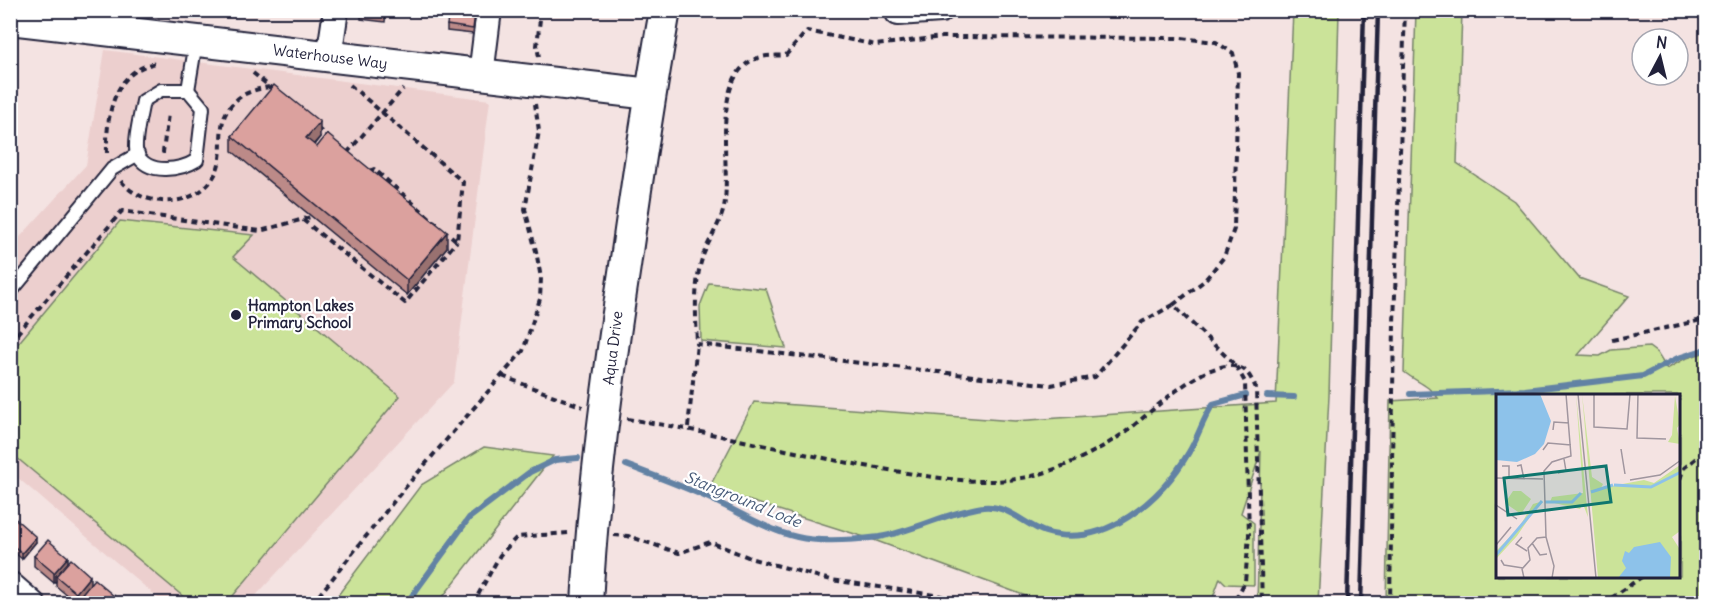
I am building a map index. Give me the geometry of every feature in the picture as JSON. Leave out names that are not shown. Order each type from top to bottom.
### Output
[{"type":"street","points":[[329,57],[336,10]]},
{"type":"street","points":[[481,75],[489,10]]},
{"type":"street","name":"Aqua Drive","points":[[587,603],[591,534],[604,415],[650,94],[665,10]]},
{"type":"street","points":[[898,13],[941,10]]},
{"type":"street","name":"Waterhouse Way","points":[[10,20],[85,19],[196,42],[650,94]]},
{"type":"street","points":[[10,584],[33,603]]},
{"type":"lane","points":[[188,90],[161,90],[143,101],[136,146],[138,154],[149,165],[173,170],[186,167],[197,160],[203,108],[188,90],[196,42]]},
{"type":"lane","points":[[10,294],[112,169],[138,154]]},
{"type":"path","points":[[312,603],[403,490],[523,351],[540,299],[538,260],[525,209],[539,131],[535,99],[543,83],[537,46],[541,10]]},
{"type":"path","points":[[1390,603],[1394,335],[1405,10]]},
{"type":"path","points":[[688,427],[697,344],[695,294],[703,256],[724,207],[724,122],[729,92],[743,69],[757,58],[786,54],[807,31],[876,45],[953,36],[1181,38],[1216,42],[1233,53],[1238,72],[1234,229],[1224,257],[1204,281],[1173,305],[1142,322],[1095,377],[1051,385],[697,344]]},
{"type":"path","points":[[303,219],[405,303],[457,241],[463,182],[347,82],[329,57]]},
{"type":"path","points":[[161,62],[135,71],[116,90],[111,103],[107,144],[107,157],[112,169],[133,193],[150,200],[166,202],[196,194],[208,184],[218,169],[225,116],[247,91],[269,87]]},
{"type":"path","points":[[342,160],[421,68]]},
{"type":"path","points":[[250,70],[278,94]]},
{"type":"path","points":[[312,124],[330,139]]},
{"type":"path","points":[[338,146],[354,159]]},
{"type":"path","points":[[360,165],[367,171],[374,169],[457,241]]},
{"type":"path","points":[[10,342],[122,211],[260,231],[311,217]]},
{"type":"path","points":[[1173,305],[1236,366],[1245,382],[1249,535],[1245,582],[1233,603]]},
{"type":"path","points":[[1612,340],[1707,319]]},
{"type":"path","points":[[502,376],[604,415],[688,427],[850,464],[937,478],[991,482],[1043,473],[1088,454],[1124,433],[1162,401],[1215,368],[1236,366],[1246,370],[1256,387],[1262,603]]},
{"type":"path","points":[[1681,476],[1684,468],[1707,450]]},
{"type":"path","points":[[473,603],[500,555],[517,537],[556,532],[628,536],[679,553],[710,542],[753,559],[831,580],[941,596],[962,603]]},
{"type":"path","points":[[1603,603],[1640,578]]},
{"type":"shaded area","name":"Hampton Lakes Primary School","points":[[105,50],[490,100],[454,382],[249,603],[164,603],[11,472],[10,248],[86,165]]},
{"type":"green space","points":[[1293,11],[1339,11],[1329,396],[1318,603],[1257,603],[1261,451],[1241,513],[1254,523],[1254,585],[1226,584],[1220,578],[1211,603],[1045,603],[874,540],[709,488],[754,402],[1015,421],[1276,403]]},
{"type":"green space","points":[[1416,11],[1462,11],[1457,163],[1514,201],[1579,278],[1629,296],[1578,355],[1600,356],[1611,350],[1649,347],[1657,353],[1667,369],[1684,359],[1706,352],[1706,603],[1386,603],[1390,401],[1438,398],[1426,386],[1404,372]]},
{"type":"green space","points":[[120,221],[254,235],[233,257],[400,396],[227,603],[191,603],[11,453],[11,352]]},
{"type":"green space","points":[[709,283],[766,289],[786,348],[701,341],[700,306]]},
{"type":"green space","points":[[484,447],[553,456],[438,603],[332,603],[421,485]]},
{"type":"building","points":[[361,10],[385,10],[385,17],[361,14]]},
{"type":"building","points":[[449,10],[475,13],[473,29],[447,25]]},
{"type":"building","points":[[274,85],[320,122],[306,138],[317,147],[327,134],[447,232],[407,280],[232,136]]},
{"type":"building","points":[[11,515],[36,537],[22,553],[10,543]]},
{"type":"building","points":[[48,540],[68,557],[54,573],[34,556]]},
{"type":"building","points":[[71,559],[90,576],[76,593],[56,576]]},
{"type":"building","points":[[94,579],[114,596],[108,603],[89,603],[80,596]]},
{"type":"waterway","name":"Stanground Lode","points":[[1410,394],[1525,390],[1643,376],[1678,358],[1706,349]]},
{"type":"waterway","name":"Stanground Lode","points":[[626,465],[696,492],[777,531],[807,539],[838,540],[879,537],[983,507],[1008,512],[1045,532],[1067,536],[1088,534],[1129,517],[1147,503],[1177,470],[1213,404],[1246,395]]},
{"type":"waterway","points":[[1267,396],[1294,397]]},
{"type":"waterway","name":"Stanground Lode","points":[[406,604],[469,518],[530,472],[555,460],[578,458]]},
{"type":"railway","points":[[1347,604],[1364,10]]},
{"type":"railway","points":[[1361,604],[1378,10]]},
{"type":"place","name":"Hampton Lakes Primary School","points":[[236,315]]}]
